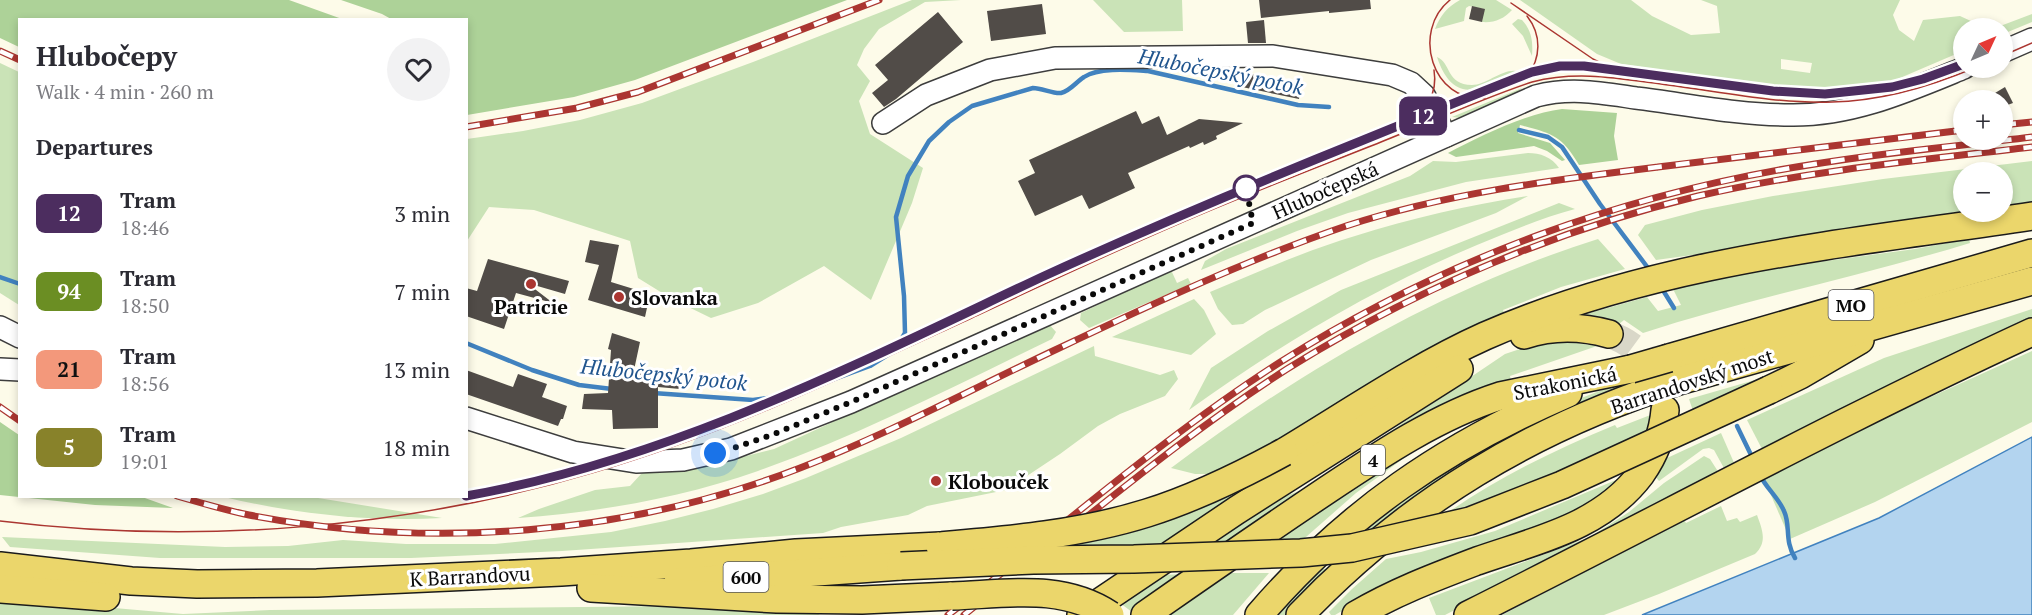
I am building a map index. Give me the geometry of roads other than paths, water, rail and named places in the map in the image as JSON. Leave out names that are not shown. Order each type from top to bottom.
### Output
[{"type":"main road","points":[[1386,390],[1484,337],[1600,294],[1677,273],[1796,250],[2032,216]]},
{"type":"main road","name":"Strakonická","points":[[1145,615],[1363,466],[1430,427],[1482,402],[1500,396],[1631,369],[2032,253]]},
{"type":"main road","name":"Barrandovský most","points":[[1300,615],[1365,552],[1429,502],[1494,461],[1590,414],[1644,392],[2032,281]]},
{"type":"main road","name":"600","points":[[591,588],[901,566],[1033,560],[1134,560],[1301,553],[1353,548],[1470,521],[1562,485],[1769,390],[1815,367],[1892,321]]},
{"type":"main road","points":[[1386,390],[1535,331],[1558,328],[1582,329],[1609,334]]},
{"type":"main road","points":[[1468,615],[1797,446],[2032,332]]},
{"type":"main road","points":[[1081,615],[1236,510],[1347,439],[1456,371],[1518,337]]},
{"type":"main road","name":"Barrandovský most","points":[[1259,615],[1282,588],[1339,533],[1385,495],[1421,470],[1529,410],[1631,369]]},
{"type":"main road","name":"K Barrandovu","points":[[0,566],[130,581],[197,584],[317,583],[691,563],[796,553],[940,546],[1042,535],[1097,526],[1147,513],[1206,491],[1284,452],[1386,390]]},
{"type":"main road","points":[[1356,615],[1383,599],[1419,583],[1585,522],[1601,512],[1632,484],[1653,455],[1663,430],[1665,410]]},
{"type":"main road","points":[[591,588],[732,598],[862,600],[1053,593],[1086,601],[1110,615]]},
{"type":"main road","name":"K Barrandovu","points":[[0,589],[135,599],[249,602],[591,588]]},
{"type":"street","points":[[2013,47],[2032,39]]},
{"type":"street","points":[[883,123],[926,95],[990,70],[1055,58],[1273,56],[1392,75],[1411,83],[1429,103],[1446,136]]},
{"type":"street","name":"Hlubočepská","points":[[468,419],[573,452],[636,462],[683,460],[731,449],[851,402],[1536,96],[1571,90],[1769,115],[1817,114],[1862,106],[1953,72]]},
{"type":"street","points":[[0,327],[18,336]]},
{"type":"street","points":[[0,369],[18,370]]},
{"type":"water","points":[[2032,437],[2032,615],[1642,615],[1879,518]]},
{"type":"waterway","name":"Hlubočepský potok","points":[[653,393],[753,400],[791,395],[870,366],[894,351],[905,333],[904,296],[896,217],[908,176],[929,141],[949,122],[972,106],[1033,88],[1061,93],[1090,74],[1106,70],[1124,70],[1148,71],[1298,105],[1329,107]]},
{"type":"waterway","name":"Hlubočepský potok","points":[[1519,130],[1548,137],[1562,147],[1600,204],[1651,272]]},
{"type":"waterway","points":[[0,277],[18,283]]},
{"type":"waterway","name":"Hlubočepský potok","points":[[1661,287],[1674,308]]},
{"type":"waterway","name":"Hlubočepský potok","points":[[468,344],[532,370],[579,385],[612,389]]},
{"type":"waterway","name":"Hlubočepský potok","points":[[1737,426],[1753,459]]},
{"type":"waterway","name":"Hlubočepský potok","points":[[1760,475],[1784,511],[1790,545],[1795,558]]},
{"type":"tunnel","points":[[1609,334],[1626,342],[1640,353],[1652,366],[1661,382]]},
{"type":"tram line","points":[[1450,0],[1438,13],[1432,29],[1430,46],[1433,62],[1440,77],[1452,89],[1467,96],[1485,98]]},
{"type":"tram line","points":[[1511,3],[1593,59],[1607,66],[1632,73]]},
{"type":"tram line","points":[[1527,16],[1535,31],[1538,46],[1535,62],[1527,77]]},
{"type":"tram line","points":[[2013,51],[2032,43]]},
{"type":"tram line","name":"12","points":[[468,496],[591,466],[692,433],[755,408],[1176,216],[1532,72],[1573,65],[1773,91],[1840,94],[1892,87],[1953,69]]},
{"type":"tram line","points":[[1535,72],[1567,66],[1594,67]]},
{"type":"tram line","points":[[1406,123],[1429,101],[1434,87],[1434,70]]},
{"type":"tram line","points":[[0,521],[74,528],[149,531],[225,531],[300,527],[375,519],[450,507],[595,472],[693,439],[789,401],[1178,224],[1475,103],[1549,78],[1600,77],[1771,99],[1832,102],[1887,96],[1953,76]]},
{"type":"railway","points":[[468,127],[577,108],[638,92],[879,0]]},
{"type":"railway","points":[[0,51],[18,59]]},
{"type":"railway","points":[[2013,124],[2032,122]]},
{"type":"railway","points":[[184,498],[249,515],[318,526],[388,532],[458,533],[528,530],[598,522],[667,509],[734,491],[833,455],[1199,284],[1272,253],[1346,226],[1423,205],[1500,189],[1696,162],[1953,131]]},
{"type":"railway","points":[[948,615],[1154,452],[1238,390],[1344,324],[1472,261],[1606,212],[1744,177],[1869,156],[2032,137]]},
{"type":"railway","points":[[1035,558],[1190,437],[1287,369],[1384,314],[1486,266],[1538,245],[1644,210],[1739,187],[1822,173],[2032,147]]},
{"type":"railway","points":[[0,407],[18,420]]},
{"type":"railway","points":[[964,615],[990,594]]},
{"type":"place","name":"Patricie","points":[[531,284]]},
{"type":"place","name":"Slovanka","points":[[619,297]]},
{"type":"place","name":"Klobouček","points":[[936,481]]}]
